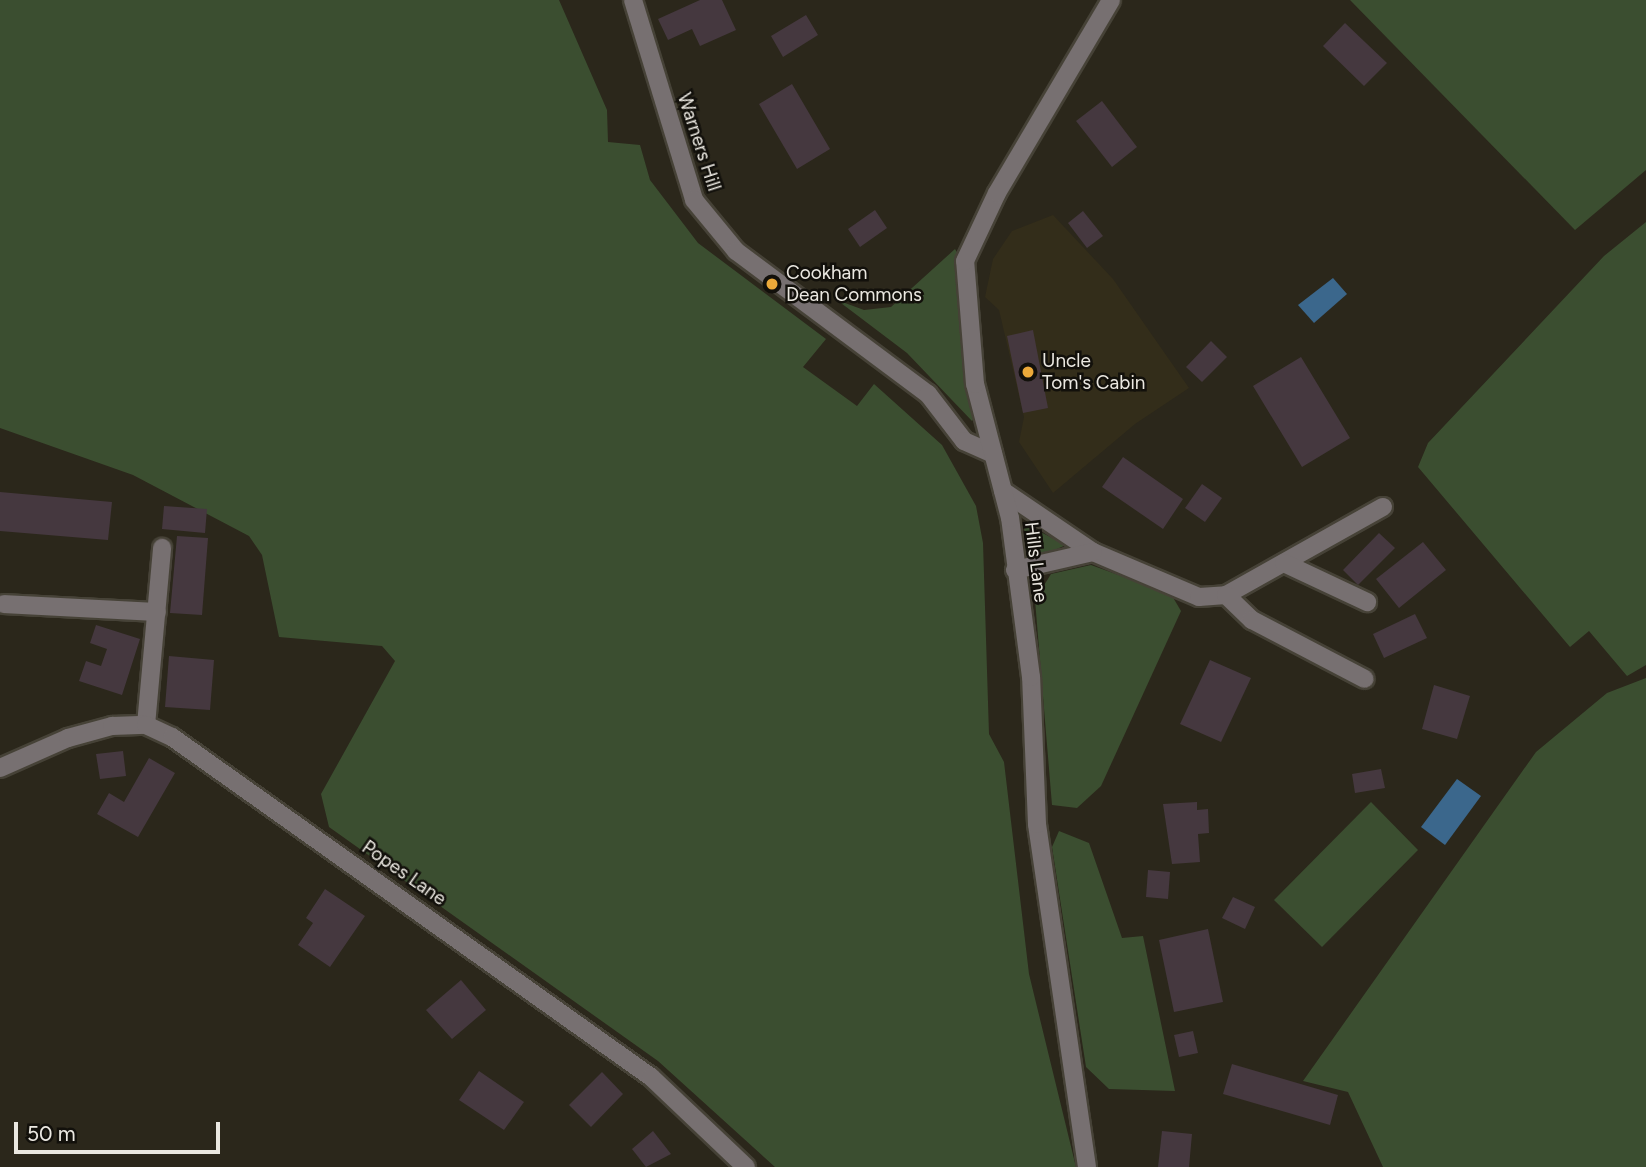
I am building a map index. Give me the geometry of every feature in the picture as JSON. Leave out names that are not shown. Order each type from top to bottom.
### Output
[{"type":"street","name":"Warners Hill","points":[[633,0],[694,200],[736,251],[928,394],[964,441],[993,454]]},
{"type":"street","name":"Hills Lane","points":[[1087,1167],[1037,824],[1031,677],[1003,491],[975,384],[965,261],[998,193],[1111,0]]},
{"type":"street","points":[[1003,491],[1093,552],[1199,597],[1226,596],[1383,507]]},
{"type":"street","points":[[0,768],[68,738],[113,726],[146,725],[162,548]]},
{"type":"street","points":[[1015,570],[1093,552]]},
{"type":"street","points":[[1284,563],[1367,601]]},
{"type":"street","points":[[1226,596],[1252,620],[1365,679]]},
{"type":"street","points":[[4,604],[157,612]]},
{"type":"street","name":"Popes Lane","points":[[146,725],[223,771],[651,1077],[746,1167]]},
{"type":"shaded area","points":[[1053,215],[1113,279],[1189,388],[1135,424],[1053,493],[1019,442],[1024,417],[999,310],[985,297],[993,259],[1012,231]]},
{"type":"green space","points":[[0,0],[559,0],[607,110],[608,142],[640,145],[650,180],[698,243],[826,339],[803,367],[857,406],[874,384],[942,445],[976,506],[983,543],[989,734],[1004,762],[1029,974],[1076,1167],[775,1167],[658,1061],[329,827],[321,794],[395,661],[382,646],[279,637],[262,555],[249,536],[133,475],[0,428]]},
{"type":"green space","points":[[1350,0],[1646,0],[1646,170],[1575,230]]},
{"type":"green space","points":[[1646,222],[1646,665],[1627,676],[1589,631],[1570,647],[1418,467],[1428,443],[1604,256]]},
{"type":"green space","points":[[955,249],[961,259],[961,348],[975,417],[972,421],[907,353],[837,300],[864,310],[891,307]]},
{"type":"green space","points":[[1023,523],[1066,545],[1030,561]]},
{"type":"green space","points":[[1091,565],[1171,594],[1181,611],[1101,786],[1077,808],[1052,805],[1035,600],[1051,574]]},
{"type":"green space","points":[[1646,678],[1646,1167],[1383,1167],[1348,1092],[1303,1081],[1536,752],[1607,693]]},
{"type":"green space","points":[[1371,802],[1418,850],[1322,947],[1274,900]]},
{"type":"green space","points":[[1059,831],[1089,843],[1122,938],[1143,936],[1175,1091],[1109,1089],[1086,1067],[1052,847]]},
{"type":"water","points":[[1333,278],[1347,294],[1314,323],[1298,305]]},
{"type":"water","points":[[1457,779],[1481,796],[1445,845],[1421,827]]},
{"type":"building","points":[[700,0],[722,0],[736,30],[700,46],[692,29],[668,40],[658,19]]},
{"type":"building","points":[[806,15],[818,35],[783,57],[771,36]]},
{"type":"building","points":[[1345,23],[1387,63],[1364,86],[1323,46]]},
{"type":"building","points":[[792,84],[830,149],[797,169],[759,104]]},
{"type":"building","points":[[1102,101],[1137,147],[1112,167],[1076,121]]},
{"type":"building","points":[[875,210],[887,228],[860,247],[848,229]]},
{"type":"building","points":[[1083,211],[1103,236],[1087,248],[1068,223]]},
{"type":"building","name":"Uncle Tom's Cabin","points":[[1033,330],[1048,408],[1023,413],[1007,336]]},
{"type":"building","points":[[1211,341],[1227,357],[1202,382],[1186,367]]},
{"type":"building","points":[[1301,357],[1350,438],[1302,467],[1253,386]]},
{"type":"building","points":[[1123,457],[1183,499],[1163,529],[1102,487]]},
{"type":"building","points":[[1202,484],[1222,498],[1205,522],[1185,508]]},
{"type":"building","points":[[0,492],[112,502],[108,540],[0,531]]},
{"type":"building","points":[[164,506],[207,509],[205,533],[162,529]]},
{"type":"building","points":[[1379,533],[1395,548],[1358,585],[1343,570]]},
{"type":"building","points":[[177,536],[208,538],[202,615],[170,613]]},
{"type":"building","points":[[1423,542],[1446,570],[1399,608],[1376,579]]},
{"type":"building","points":[[1415,614],[1427,638],[1384,658],[1373,634]]},
{"type":"building","points":[[96,625],[140,639],[122,695],[79,681],[86,661],[101,666],[107,649],[90,643]]},
{"type":"building","points":[[169,656],[214,660],[210,710],[165,707]]},
{"type":"building","points":[[1210,660],[1251,678],[1221,742],[1180,724]]},
{"type":"building","points":[[1434,685],[1470,696],[1457,739],[1422,729]]},
{"type":"building","points":[[123,751],[126,776],[100,779],[96,754]]},
{"type":"building","points":[[149,758],[175,773],[138,837],[97,814],[109,793],[124,802]]},
{"type":"building","points":[[1381,769],[1385,788],[1355,793],[1352,774]]},
{"type":"building","points":[[1197,802],[1197,810],[1208,809],[1209,833],[1198,834],[1200,862],[1172,864],[1163,804]]},
{"type":"building","points":[[1148,870],[1170,872],[1168,899],[1146,897]]},
{"type":"building","points":[[325,889],[365,916],[330,967],[298,945],[313,923],[306,918]]},
{"type":"building","points":[[1233,897],[1255,907],[1245,929],[1222,918]]},
{"type":"building","points":[[1208,929],[1223,1002],[1174,1012],[1159,940]]},
{"type":"building","points":[[461,980],[486,1010],[452,1039],[426,1010]]},
{"type":"building","points":[[1193,1031],[1198,1053],[1179,1057],[1174,1035]]},
{"type":"building","points":[[1232,1064],[1338,1095],[1330,1125],[1223,1094]]},
{"type":"building","points":[[479,1071],[524,1102],[504,1130],[459,1100]]},
{"type":"building","points":[[602,1072],[623,1094],[591,1127],[569,1105]]},
{"type":"building","points":[[653,1131],[671,1154],[646,1167],[632,1149]]},
{"type":"building","points":[[1162,1131],[1192,1134],[1189,1167],[1158,1167]]},
{"type":"place","name":"Cookham Dean Commons","points":[[772,284]]},
{"type":"place","name":"Uncle Tom's Cabin","points":[[1028,372]]}]
